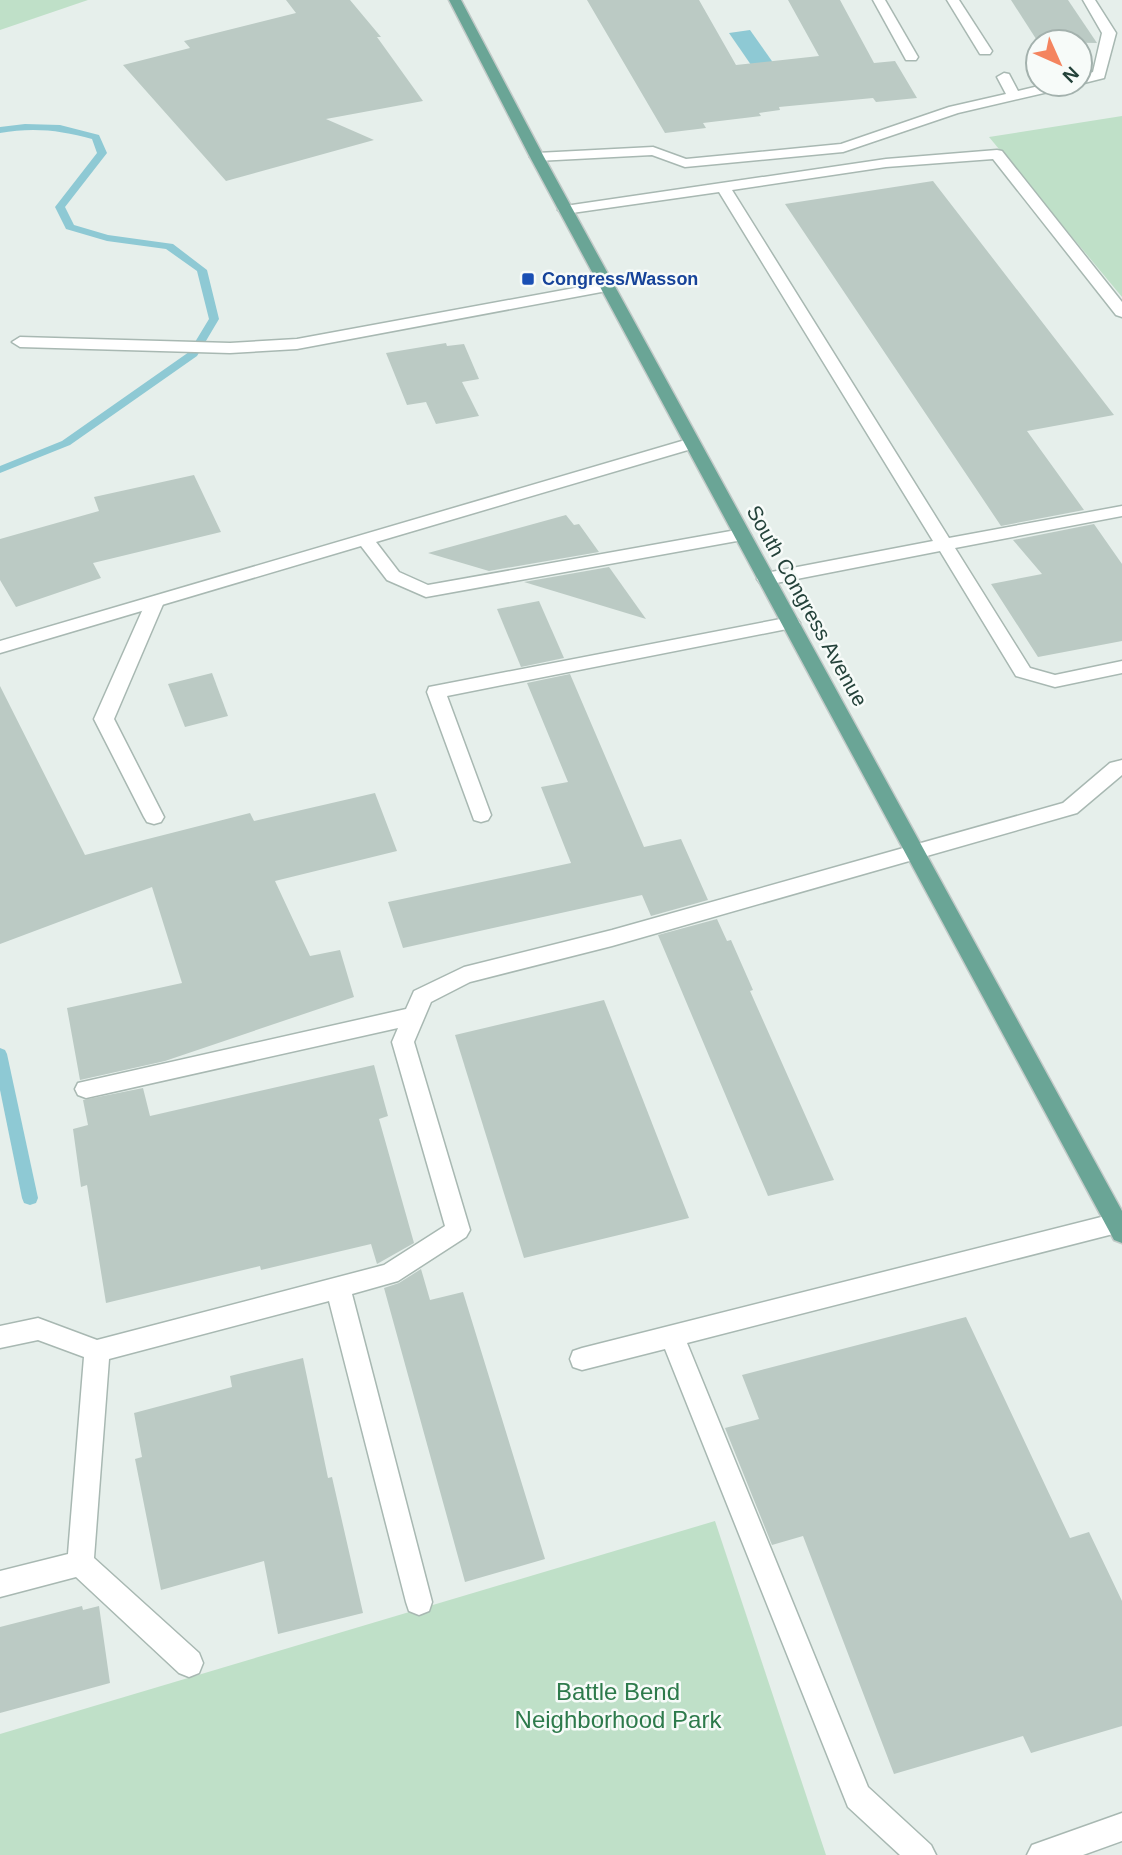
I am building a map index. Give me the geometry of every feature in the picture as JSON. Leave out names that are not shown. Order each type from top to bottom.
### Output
[{"type":"main road","name":"South Congress Avenue","points":[[455,0],[565,210],[1119,1228]]},
{"type":"street","points":[[879,0],[911,57]]},
{"type":"street","points":[[953,0],[985,51]]},
{"type":"street","points":[[1088,0],[1109,33],[1098,75],[1094,76]]},
{"type":"street","points":[[1004,77],[1015,97]]},
{"type":"street","points":[[537,158],[653,151],[685,163],[842,148],[954,110],[1024,95]]},
{"type":"street","points":[[565,210],[886,163],[997,154],[1122,312]]},
{"type":"street","points":[[723,187],[1023,672],[1055,681],[1122,667]]},
{"type":"street","points":[[20,342],[230,348],[297,344],[607,287]]},
{"type":"street","points":[[0,647],[692,443]]},
{"type":"street","points":[[766,579],[1122,511]]},
{"type":"street","points":[[365,540],[393,576],[426,591],[743,535]]},
{"type":"street","points":[[154,817],[104,719],[155,602]]},
{"type":"street","points":[[481,815],[436,692],[790,623]]},
{"type":"street","points":[[0,1337],[38,1329],[97,1351],[390,1273],[458,1230],[403,1042],[422,997],[464,975],[612,938],[1070,808],[1117,768],[1122,767]]},
{"type":"street","points":[[86,1089],[414,1016]]},
{"type":"street","points":[[582,1359],[1119,1228]]},
{"type":"street","points":[[338,1288],[419,1602]]},
{"type":"street","points":[[672,1336],[858,1797],[921,1855]]},
{"type":"street","points":[[80,1563],[97,1351]]},
{"type":"street","points":[[0,1584],[80,1563]]},
{"type":"street","points":[[80,1563],[189,1663]]},
{"type":"street","points":[[1042,1855],[1122,1827]]},
{"type":"green space","points":[[0,0],[88,0],[0,30]]},
{"type":"green space","points":[[1122,116],[1122,297],[989,137]]},
{"type":"green space","name":"Battle Bend Neighborhood Park","points":[[715,1521],[826,1855],[0,1855],[0,1734]]},
{"type":"water","points":[[750,30],[791,88],[769,91],[729,33]]},
{"type":"building","points":[[286,0],[350,0],[381,37],[377,37],[423,101],[326,119],[374,140],[226,181],[123,65],[190,48],[184,41],[296,13]]},
{"type":"building","points":[[587,0],[699,0],[736,65],[819,56],[788,0],[840,0],[874,63],[895,61],[917,98],[876,102],[873,98],[779,107],[780,110],[759,113],[761,116],[703,123],[706,128],[665,133]]},
{"type":"building","points":[[1011,0],[1068,0],[1087,28],[1029,28]]},
{"type":"building","points":[[933,181],[1114,415],[1027,431],[1084,510],[1001,526],[785,204]]},
{"type":"building","points":[[446,343],[447,346],[464,344],[479,379],[462,382],[479,416],[436,424],[426,402],[407,405],[386,353]]},
{"type":"building","points":[[194,475],[221,532],[93,563],[101,578],[16,607],[0,580],[0,539],[99,511],[94,497]]},
{"type":"building","points":[[566,515],[574,525],[579,524],[599,552],[489,571],[428,553]]},
{"type":"building","points":[[1094,524],[1122,564],[1122,641],[1038,657],[991,584],[1042,574],[1013,540]]},
{"type":"building","points":[[609,567],[646,619],[524,582]]},
{"type":"building","points":[[539,601],[564,658],[521,667],[497,609]]},
{"type":"building","points":[[212,673],[228,716],[185,727],[168,684]]},
{"type":"building","points":[[570,674],[644,847],[681,839],[708,900],[651,916],[642,895],[403,948],[388,902],[571,863],[541,787],[568,782],[527,683]]},
{"type":"building","points":[[0,686],[85,855],[250,813],[254,821],[375,793],[397,851],[275,881],[310,956],[340,950],[354,997],[165,1061],[80,1080],[67,1008],[182,983],[152,887],[0,944]]},
{"type":"building","points":[[717,919],[727,941],[731,940],[753,990],[750,991],[834,1180],[768,1196],[658,935]]},
{"type":"building","points":[[604,1000],[689,1218],[524,1258],[455,1035]]},
{"type":"building","points":[[374,1065],[388,1116],[379,1119],[414,1243],[377,1264],[371,1244],[261,1270],[260,1266],[106,1303],[87,1185],[81,1187],[73,1129],[88,1125],[83,1100],[143,1088],[150,1116]]},
{"type":"building","points":[[421,1269],[430,1300],[463,1292],[545,1559],[465,1582],[384,1288],[399,1283]]},
{"type":"building","points":[[966,1317],[1070,1538],[1089,1532],[1122,1601],[1122,1726],[1031,1753],[1023,1736],[894,1774],[803,1536],[772,1545],[725,1428],[759,1419],[742,1375]]},
{"type":"building","points":[[303,1358],[328,1478],[332,1477],[363,1613],[278,1634],[264,1561],[161,1590],[135,1459],[142,1457],[134,1413],[232,1387],[230,1376]]},
{"type":"building","points":[[82,1606],[83,1610],[99,1606],[110,1683],[0,1713],[0,1627]]},
{"type":"waterway","points":[[0,130],[25,126],[48,127],[96,137],[102,153],[60,207],[70,227],[107,238],[169,246],[202,270],[214,319],[193,354],[66,443],[0,470]]},
{"type":"waterway","points":[[0,1054],[30,1198]]},
{"type":"place","name":"Congress/Wasson","points":[[528,279]]}]
